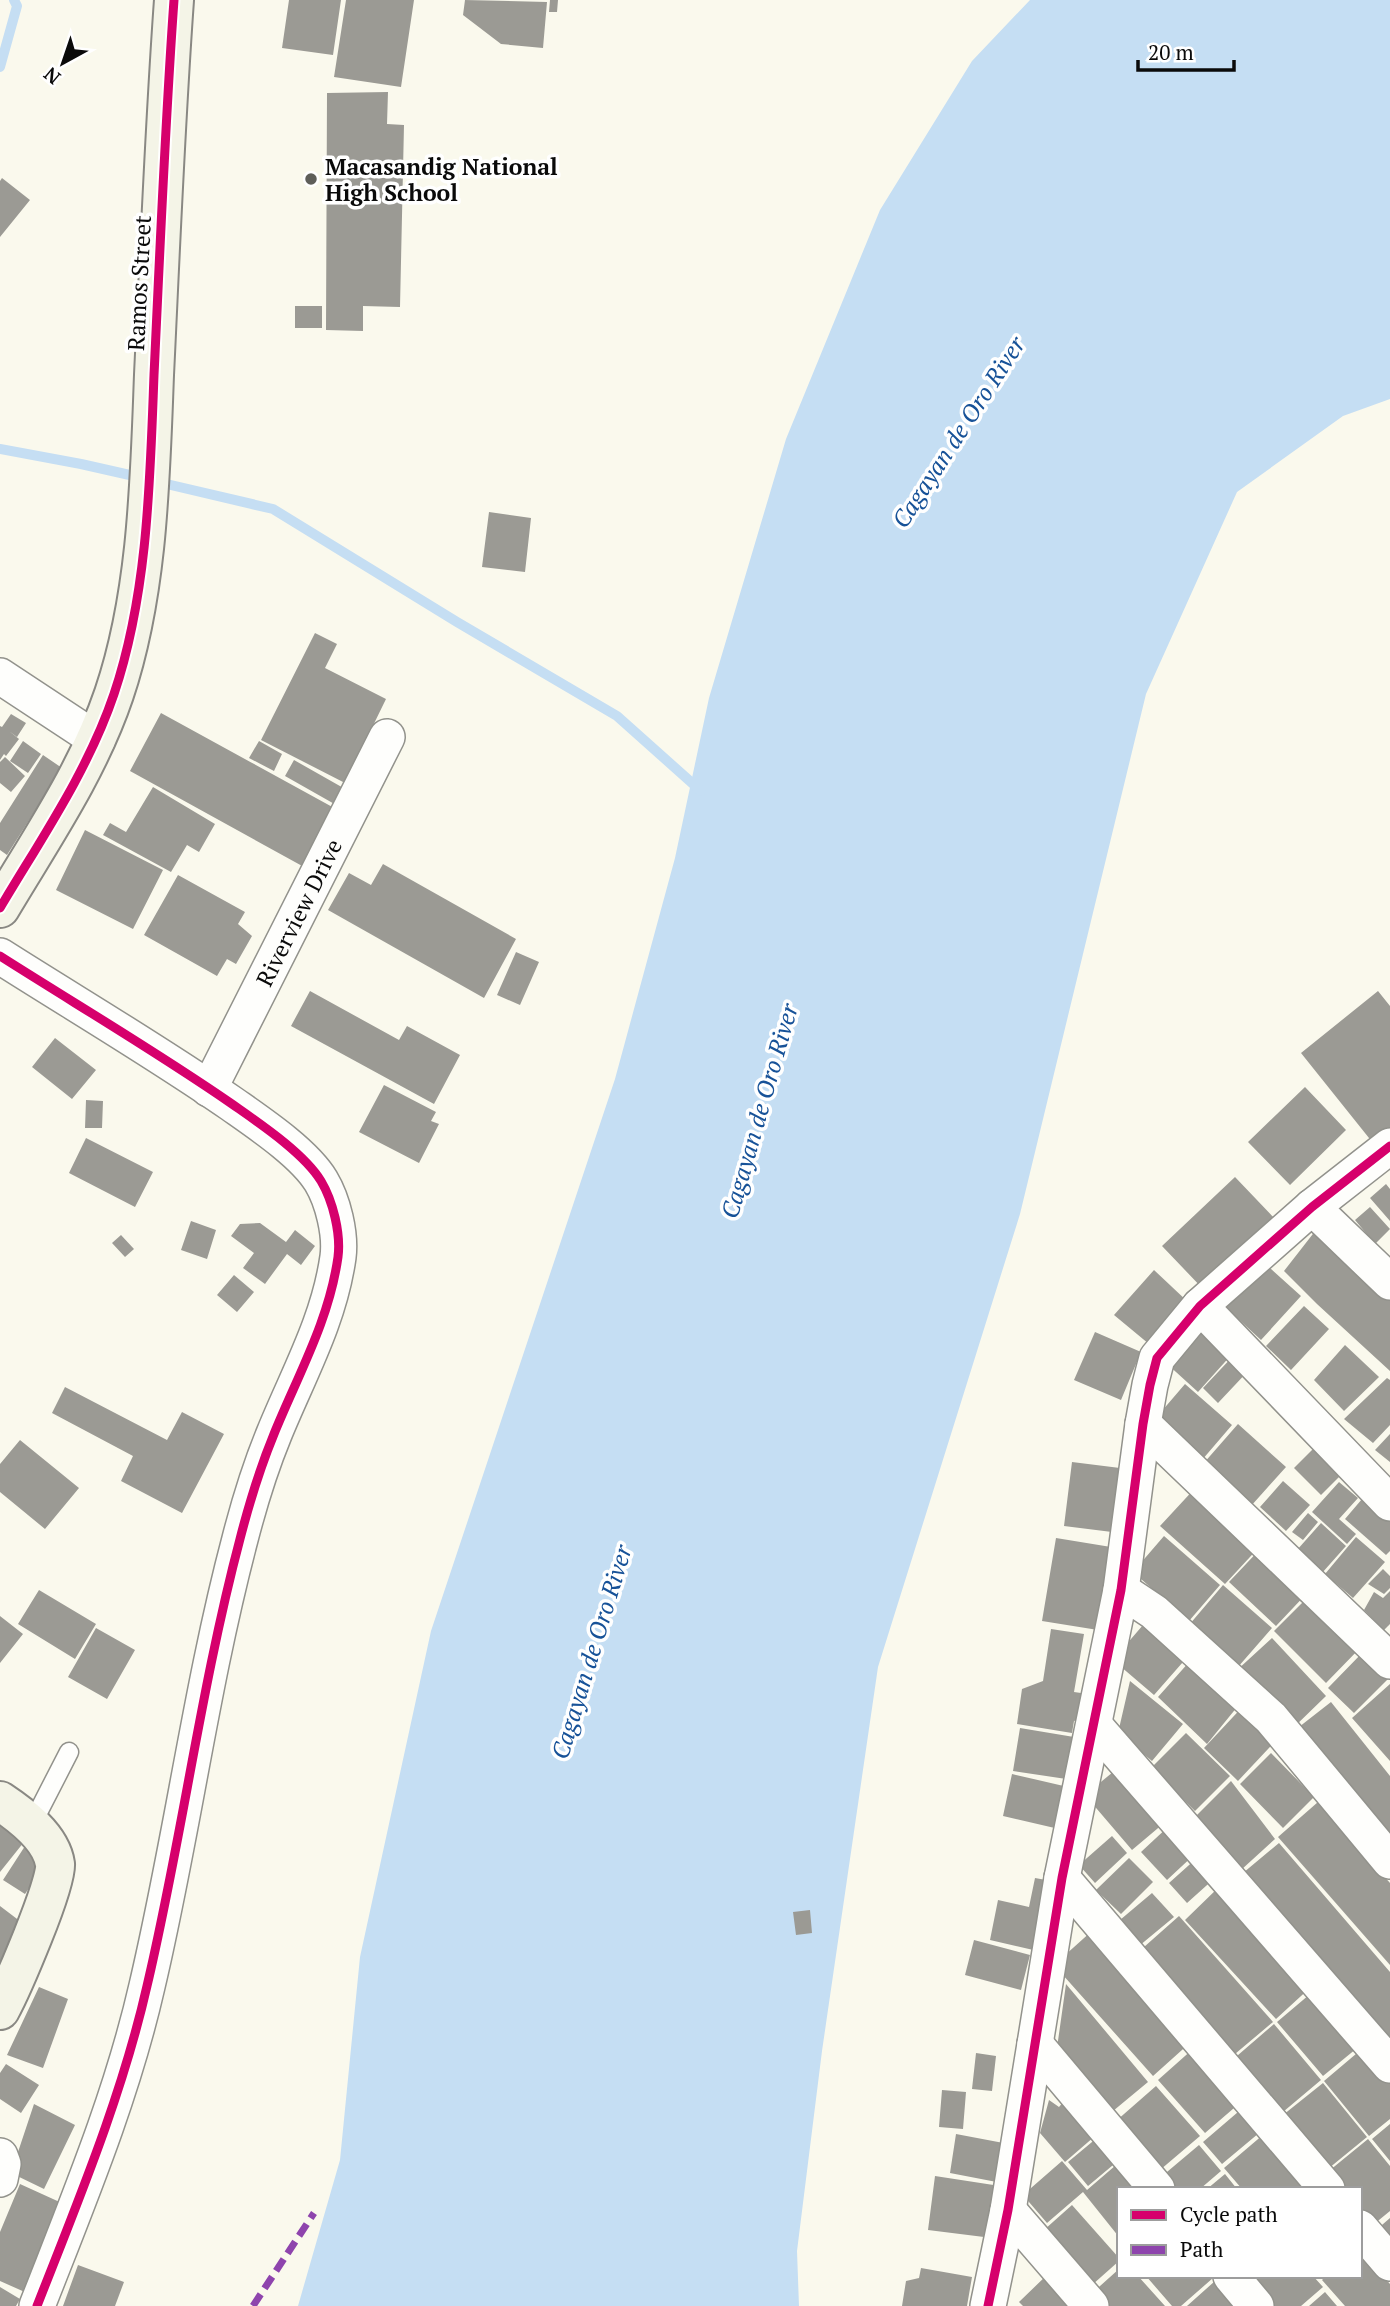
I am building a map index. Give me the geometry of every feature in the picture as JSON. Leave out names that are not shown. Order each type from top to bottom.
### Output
[{"type":"street","name":"Ramos Street","points":[[0,908],[97,740],[133,628],[141,569],[151,438],[167,92],[174,0]]},
{"type":"street","points":[[0,677],[97,740]]},
{"type":"street","name":"Riverview Drive","points":[[209,1088],[387,737]]},
{"type":"street","points":[[0,956],[209,1088],[293,1151],[320,1180],[334,1212],[339,1252],[329,1303],[307,1362],[273,1436],[247,1513],[231,1573],[146,1990],[117,2090],[37,2306]]},
{"type":"street","points":[[988,2306],[1008,2210],[1062,1878],[1121,1590],[1143,1424],[1157,1357],[1200,1306],[1312,1207],[1390,1146]]},
{"type":"street","points":[[1312,1207],[1390,1282]]},
{"type":"street","points":[[1200,1306],[1390,1503]]},
{"type":"street","points":[[1143,1424],[1390,1661]]},
{"type":"street","points":[[1121,1590],[1154,1612],[1271,1718],[1390,1861]]},
{"type":"street","points":[[1094,1725],[1390,2065]]},
{"type":"street","points":[[0,1801],[31,1826],[49,1846],[56,1866],[50,1892],[0,2010]]},
{"type":"street","points":[[1062,1878],[1325,2187]]},
{"type":"street","points":[[1035,2044],[1155,2187]]},
{"type":"street","points":[[0,2157],[4,2164],[0,2179]]},
{"type":"street","points":[[1008,2210],[1091,2306]]},
{"type":"street","points":[[1362,2230],[1390,2263]]},
{"type":"street","points":[[1233,2278],[1256,2306]]},
{"type":"lane","points":[[31,1826],[69,1752]]},
{"type":"water","name":"Cagayan de Oro River","points":[[1030,0],[1390,0],[1390,399],[1343,416],[1237,492],[1146,694],[1020,1214],[878,1667],[822,2051],[797,2251],[799,2306],[298,2306],[340,2160],[360,1957],[431,1631],[615,1079],[675,858],[709,698],[786,439],[880,210],[972,61]]},
{"type":"building","points":[[289,0],[341,0],[333,55],[282,48]]},
{"type":"building","points":[[346,0],[414,0],[401,87],[334,77]]},
{"type":"building","points":[[465,0],[547,2],[543,48],[501,44],[463,15]]},
{"type":"building","points":[[550,0],[558,0],[557,12],[549,12]]},
{"type":"building","points":[[388,92],[387,124],[404,125],[400,307],[363,306],[363,331],[326,330],[327,93]]},
{"type":"building","points":[[2,178],[30,200],[0,237],[0,181]]},
{"type":"building","points":[[295,306],[322,306],[322,328],[295,328]]},
{"type":"building","points":[[489,512],[531,518],[525,572],[482,567]]},
{"type":"building","points":[[315,633],[337,644],[325,668],[386,699],[345,783],[261,740]]},
{"type":"building","points":[[161,713],[336,809],[304,867],[130,771]]},
{"type":"building","points":[[11,714],[26,723],[17,737],[9,731],[19,739],[0,760],[0,726],[2,727]]},
{"type":"building","points":[[23,741],[41,754],[28,773],[10,761]]},
{"type":"building","points":[[259,741],[282,754],[274,771],[249,758]]},
{"type":"building","points":[[43,755],[62,768],[7,855],[0,850],[0,823]]},
{"type":"building","points":[[5,757],[25,776],[11,792],[0,783],[0,762]]},
{"type":"building","points":[[294,760],[354,794],[345,810],[285,776]]},
{"type":"building","points":[[153,787],[215,824],[199,852],[187,845],[171,872],[103,835],[110,823],[126,832]]},
{"type":"building","points":[[85,830],[163,870],[133,929],[56,890]]},
{"type":"building","points":[[383,864],[516,939],[484,998],[328,910],[349,873],[371,885]]},
{"type":"building","points":[[178,875],[245,912],[238,924],[252,936],[236,964],[227,959],[217,976],[144,935]]},
{"type":"building","points":[[516,952],[539,962],[520,1005],[497,995]]},
{"type":"building","points":[[310,991],[399,1040],[407,1026],[460,1055],[434,1104],[291,1026]]},
{"type":"building","points":[[1378,991],[1390,1006],[1390,1138],[1377,1148],[1301,1053]]},
{"type":"building","points":[[55,1038],[96,1070],[72,1099],[32,1067]]},
{"type":"building","points":[[384,1085],[436,1112],[431,1121],[439,1124],[419,1163],[359,1132]]},
{"type":"building","points":[[1305,1087],[1346,1130],[1290,1185],[1248,1142]]},
{"type":"building","points":[[86,1100],[103,1101],[102,1128],[85,1128]]},
{"type":"building","points":[[86,1138],[153,1172],[135,1207],[69,1173]]},
{"type":"building","points":[[1235,1177],[1278,1222],[1205,1291],[1162,1246]]},
{"type":"building","points":[[1386,1184],[1390,1189],[1390,1221],[1370,1198]]},
{"type":"building","points":[[1370,1207],[1390,1229],[1375,1244],[1355,1220]]},
{"type":"building","points":[[191,1221],[216,1230],[207,1259],[181,1250]]},
{"type":"building","points":[[1323,1221],[1390,1285],[1390,1371],[1284,1271]]},
{"type":"building","points":[[260,1223],[286,1242],[295,1230],[315,1246],[301,1265],[287,1254],[265,1284],[243,1268],[254,1253],[231,1236],[240,1224]]},
{"type":"building","points":[[121,1235],[134,1249],[125,1257],[112,1243]]},
{"type":"building","points":[[1261,1260],[1301,1296],[1261,1340],[1221,1303]]},
{"type":"building","points":[[1154,1270],[1188,1302],[1149,1344],[1114,1315]]},
{"type":"building","points":[[234,1275],[254,1292],[237,1312],[217,1295]]},
{"type":"building","points":[[1304,1306],[1329,1329],[1291,1370],[1266,1346]]},
{"type":"building","points":[[1190,1313],[1233,1353],[1198,1392],[1154,1352]]},
{"type":"building","points":[[1095,1332],[1141,1352],[1121,1400],[1074,1380]]},
{"type":"building","points":[[1345,1345],[1379,1377],[1344,1411],[1314,1380]]},
{"type":"building","points":[[1235,1354],[1250,1369],[1218,1403],[1203,1388]]},
{"type":"building","points":[[1387,1378],[1390,1380],[1390,1425],[1373,1443],[1344,1419]]},
{"type":"building","points":[[1185,1384],[1232,1425],[1202,1460],[1155,1419]]},
{"type":"building","points":[[65,1387],[167,1440],[182,1412],[224,1434],[182,1513],[121,1481],[133,1456],[52,1413]]},
{"type":"building","points":[[1238,1424],[1286,1467],[1251,1506],[1203,1464]]},
{"type":"building","points":[[1390,1434],[1390,1462],[1375,1450]]},
{"type":"building","points":[[20,1440],[79,1488],[45,1529],[0,1492],[0,1464]]},
{"type":"building","points":[[1320,1442],[1347,1469],[1321,1495],[1294,1468]]},
{"type":"building","points":[[1072,1462],[1128,1469],[1120,1533],[1064,1526]]},
{"type":"building","points":[[1283,1481],[1310,1505],[1286,1531],[1260,1507]]},
{"type":"building","points":[[1339,1482],[1358,1498],[1339,1519],[1356,1534],[1347,1544],[1312,1512]]},
{"type":"building","points":[[1197,1486],[1262,1544],[1225,1584],[1160,1526]]},
{"type":"building","points":[[1368,1492],[1390,1511],[1390,1551],[1386,1555],[1345,1519]]},
{"type":"building","points":[[1308,1513],[1318,1522],[1303,1540],[1292,1532]]},
{"type":"building","points":[[1321,1523],[1346,1546],[1322,1573],[1297,1550]]},
{"type":"building","points":[[1164,1536],[1220,1585],[1189,1621],[1133,1572]]},
{"type":"building","points":[[1356,1537],[1385,1562],[1353,1598],[1325,1574]]},
{"type":"building","points":[[1056,1538],[1111,1547],[1098,1630],[1042,1621]]},
{"type":"building","points":[[1263,1546],[1310,1590],[1276,1626],[1229,1582]]},
{"type":"building","points":[[1383,1569],[1390,1576],[1390,1588],[1384,1594],[1368,1584]]},
{"type":"building","points":[[1223,1585],[1272,1628],[1238,1667],[1189,1625]]},
{"type":"building","points":[[39,1590],[96,1624],[75,1659],[18,1624]]},
{"type":"building","points":[[1390,1591],[1390,1624],[1384,1630],[1364,1610],[1374,1592],[1383,1598]]},
{"type":"building","points":[[1310,1595],[1362,1646],[1326,1683],[1274,1631]]},
{"type":"building","points":[[0,1616],[23,1634],[0,1663]]},
{"type":"building","points":[[1149,1618],[1190,1654],[1154,1695],[1113,1660]]},
{"type":"building","points":[[96,1628],[135,1650],[107,1699],[68,1677]]},
{"type":"building","points":[[1051,1629],[1084,1634],[1074,1692],[1088,1694],[1084,1718],[1074,1721],[1072,1733],[1017,1724],[1022,1689],[1043,1681]]},
{"type":"building","points":[[1272,1638],[1326,1696],[1291,1730],[1236,1671]]},
{"type":"building","points":[[1364,1651],[1390,1677],[1354,1713],[1328,1688]]},
{"type":"building","points":[[1190,1661],[1242,1701],[1207,1744],[1158,1697]]},
{"type":"building","points":[[1130,1681],[1183,1724],[1152,1761],[1118,1733]]},
{"type":"building","points":[[1390,1684],[1390,1761],[1352,1718]]},
{"type":"building","points":[[1247,1702],[1281,1735],[1238,1781],[1204,1748]]},
{"type":"building","points":[[1331,1702],[1390,1776],[1390,1859],[1290,1734]]},
{"type":"building","points":[[1020,1728],[1080,1738],[1073,1780],[1013,1771]]},
{"type":"building","points":[[1186,1733],[1230,1776],[1195,1811],[1151,1768]]},
{"type":"building","points":[[1271,1753],[1314,1797],[1283,1828],[1240,1784]]},
{"type":"building","points":[[1124,1763],[1170,1818],[1132,1850],[1085,1795]]},
{"type":"building","points":[[1012,1774],[1068,1787],[1059,1829],[1003,1816]]},
{"type":"building","points":[[1231,1781],[1275,1839],[1241,1870],[1195,1817]]},
{"type":"building","points":[[1318,1802],[1390,1883],[1390,1965],[1278,1837]]},
{"type":"building","points":[[0,1815],[28,1837],[0,1872]]},
{"type":"building","points":[[1170,1825],[1196,1853],[1167,1880],[1141,1852]]},
{"type":"building","points":[[1112,1836],[1127,1853],[1095,1883],[1079,1865]]},
{"type":"building","points":[[27,1843],[43,1867],[25,1894],[3,1880]]},
{"type":"building","points":[[1279,1843],[1390,1972],[1390,2048],[1243,1873]]},
{"type":"building","points":[[1198,1857],[1216,1877],[1187,1903],[1169,1883]]},
{"type":"building","points":[[1129,1858],[1153,1882],[1121,1914],[1096,1890]]},
{"type":"building","points":[[1035,1878],[1057,1882],[1042,1952],[990,1940],[998,1900],[1029,1907]]},
{"type":"building","points":[[1221,1885],[1313,1985],[1276,2019],[1185,1920]]},
{"type":"building","points":[[1152,1893],[1174,1917],[1139,1946],[1120,1920]]},
{"type":"building","points":[[0,1906],[29,1928],[2,1965],[0,1963]]},
{"type":"building","points":[[810,1910],[812,1933],[796,1935],[793,1912]]},
{"type":"building","points":[[1179,1916],[1273,2022],[1229,2059],[1135,1955]]},
{"type":"building","points":[[1093,1930],[1192,2041],[1153,2076],[1054,1965]]},
{"type":"building","points":[[974,1940],[1030,1955],[1021,1990],[965,1975]]},
{"type":"building","points":[[1066,1984],[1148,2082],[1107,2116],[1056,2055]]},
{"type":"building","points":[[39,1987],[68,1999],[43,2068],[7,2055]]},
{"type":"building","points":[[1316,1989],[1362,2044],[1323,2076],[1277,2022]]},
{"type":"building","points":[[1274,2024],[1321,2080],[1277,2117],[1230,2062]]},
{"type":"building","points":[[1194,2048],[1241,2102],[1205,2133],[1158,2080]]},
{"type":"building","points":[[1363,2048],[1390,2081],[1390,2119],[1369,2136],[1324,2081]]},
{"type":"building","points":[[976,2053],[996,2056],[992,2091],[972,2089]]},
{"type":"building","points":[[6,2064],[39,2085],[21,2113],[0,2099],[0,2073]]},
{"type":"building","points":[[1323,2083],[1367,2137],[1323,2173],[1278,2119]]},
{"type":"building","points":[[1156,2086],[1200,2136],[1160,2170],[1116,2121]]},
{"type":"building","points":[[942,2090],[966,2092],[963,2129],[939,2127]]},
{"type":"building","points":[[1071,2093],[1102,2130],[1065,2162],[1040,2133],[1049,2100],[1059,2107]]},
{"type":"building","points":[[34,2104],[75,2125],[44,2189],[11,2173]]},
{"type":"building","points":[[1245,2106],[1265,2128],[1222,2164],[1203,2142]]},
{"type":"building","points":[[1390,2124],[1390,2161],[1372,2139]]},
{"type":"building","points":[[1104,2132],[1125,2155],[1088,2186],[1068,2162]]},
{"type":"building","points":[[956,2134],[1014,2145],[1007,2184],[950,2173]]},
{"type":"building","points":[[1264,2134],[1309,2187],[1240,2187],[1224,2168]]},
{"type":"building","points":[[1368,2139],[1390,2166],[1390,2211],[1368,2229],[1362,2222],[1362,2187],[1333,2187],[1324,2175]]},
{"type":"building","points":[[1199,2145],[1221,2171],[1202,2187],[1170,2187],[1161,2177]]},
{"type":"building","points":[[1123,2159],[1144,2187],[1117,2187],[1117,2234],[1083,2192],[1047,2223],[1023,2195],[1062,2161],[1087,2190]]},
{"type":"building","points":[[1225,2174],[1235,2187],[1209,2187]]},
{"type":"building","points":[[935,2176],[1000,2186],[992,2238],[928,2230]]},
{"type":"building","points":[[20,2184],[64,2204],[27,2293],[0,2281],[0,2232]]},
{"type":"building","points":[[1072,2205],[1117,2256],[1117,2263],[1083,2293],[1035,2238]]},
{"type":"building","points":[[1390,2218],[1390,2249],[1375,2231]]},
{"type":"building","points":[[1362,2252],[1390,2284],[1390,2306],[1345,2306],[1322,2280],[1362,2278]]},
{"type":"building","points":[[78,2265],[124,2282],[115,2306],[63,2306]]},
{"type":"building","points":[[921,2268],[972,2277],[967,2306],[902,2306],[906,2281],[919,2278]]},
{"type":"building","points":[[1117,2271],[1117,2278],[1140,2278],[1165,2306],[1100,2306],[1090,2295]]},
{"type":"building","points":[[1049,2273],[1079,2306],[1023,2306],[1019,2302]]},
{"type":"building","points":[[1148,2278],[1213,2278],[1181,2306],[1172,2306]]},
{"type":"building","points":[[1241,2278],[1315,2278],[1323,2287],[1301,2306],[1265,2306]]},
{"type":"building","points":[[1215,2281],[1238,2306],[1187,2306]]},
{"type":"building","points":[[0,2287],[20,2299],[16,2306],[0,2306]]},
{"type":"building","points":[[1325,2292],[1337,2306],[1309,2306]]},
{"type":"waterway","points":[[0,67],[17,6],[14,0]]},
{"type":"waterway","points":[[0,449],[143,478]]},
{"type":"waterway","points":[[158,482],[273,509],[617,716],[701,791]]},
{"type":"marked path","points":[[253,2306],[314,2213]]},
{"type":"cycle path","points":[[0,908],[63,804],[91,750],[114,694],[134,616],[149,495],[174,0]]},
{"type":"cycle path","points":[[0,956],[204,1085],[292,1149],[313,1170],[325,1189],[335,1218],[339,1248],[328,1303],[269,1447],[240,1539],[214,1650],[159,1930],[137,2027],[98,2148],[37,2306]]},
{"type":"cycle path","points":[[988,2306],[1008,2210],[1062,1878],[1121,1590],[1143,1424],[1157,1358],[1200,1306],[1312,1207],[1390,1146]]},
{"type":"place","name":"Macasandig National High School","points":[[311,179]]}]
